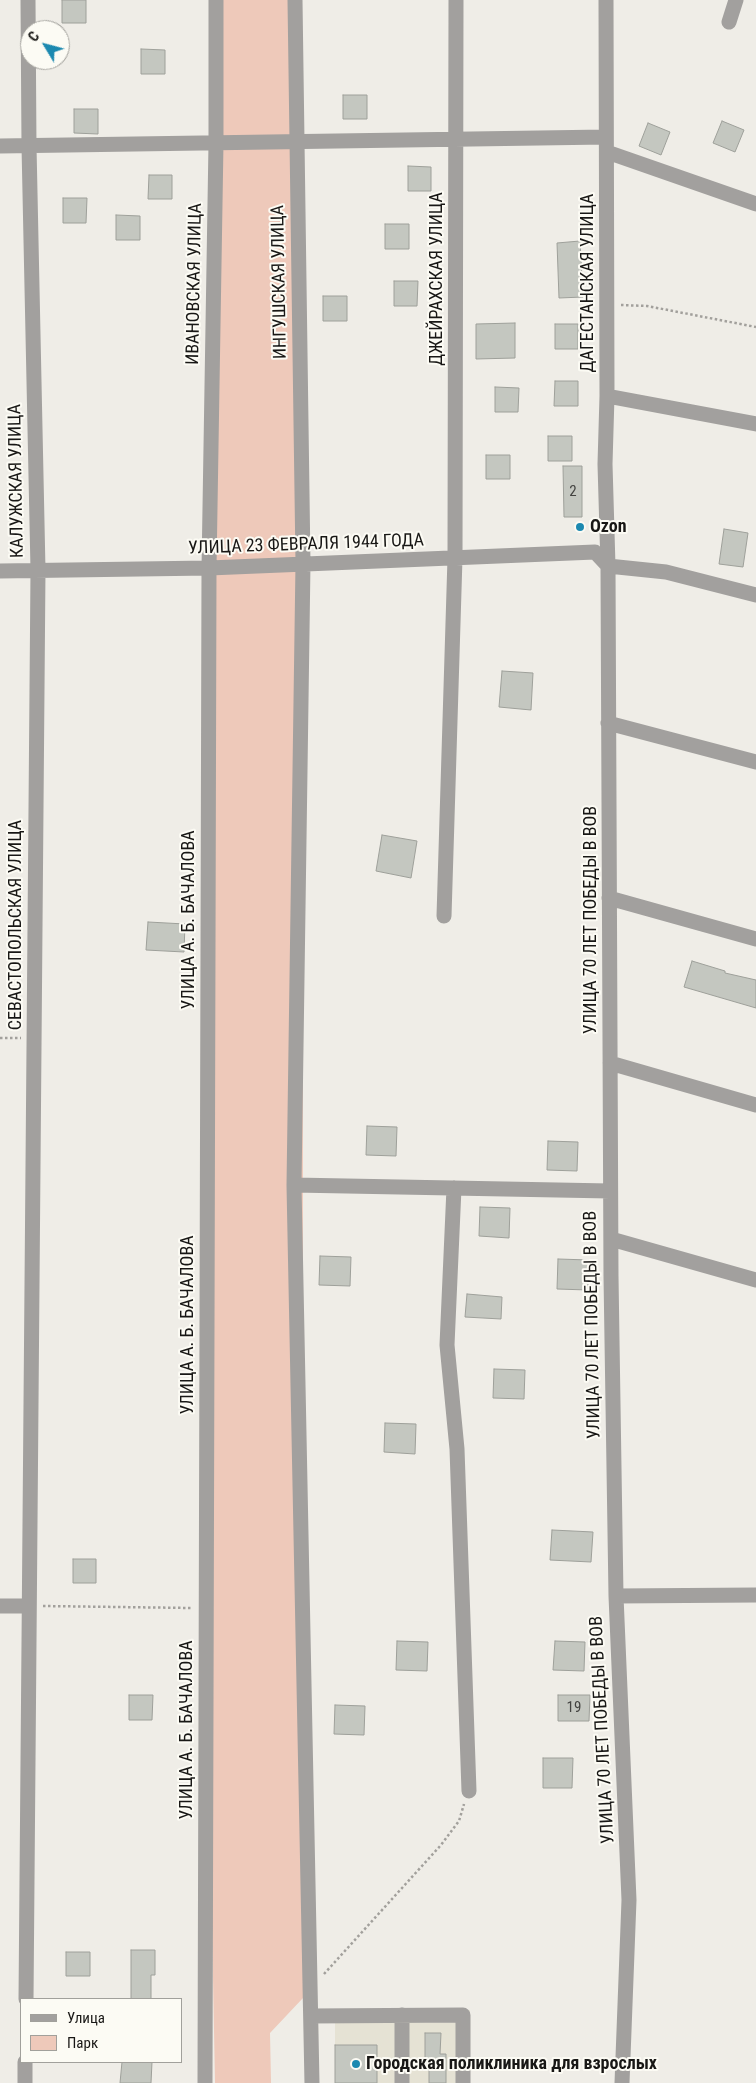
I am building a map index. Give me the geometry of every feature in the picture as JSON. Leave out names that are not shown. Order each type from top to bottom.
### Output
[{"type":"street","name":"КАЛУЖСКАЯ УЛИЦА","points":[[28,0],[29,146],[38,570]]},
{"type":"street","name":"ИВАНОВСКАЯ УЛИЦА","points":[[209,568],[216,143],[216,0]]},
{"type":"street","name":"ИНГУШСКАЯ УЛИЦА","points":[[295,0],[303,563],[294,1185],[312,2083]]},
{"type":"street","name":"ДЖЕЙРАХСКАЯ УЛИЦА","points":[[444,916],[455,558],[456,0]]},
{"type":"street","name":"ДАГЕСТАНСКАЯ УЛИЦА","points":[[606,0],[607,396],[605,464],[608,566]]},
{"type":"street","points":[[729,22],[736,0]]},
{"type":"street","points":[[0,146],[456,140],[606,144],[756,204]]},
{"type":"street","points":[[607,396],[756,424]]},
{"type":"street","name":"УЛИЦА 23 ФЕВРАЛЯ 1944 ГОДА","points":[[0,571],[209,568],[596,552],[608,566]]},
{"type":"street","points":[[608,566],[666,572],[756,595]]},
{"type":"street","name":"УЛИЦА 70 ЛЕТ ПОБЕДЫ В ВОВ","points":[[608,566],[610,1191],[616,1596],[629,1900],[622,2083]]},
{"type":"street","name":"УЛИЦА А. Б. БАЧАЛОВА","points":[[205,2083],[209,568]]},
{"type":"street","name":"СЕВАСТОПОЛЬСКАЯ УЛИЦА","points":[[26,1998],[38,570]]},
{"type":"street","points":[[608,723],[756,762]]},
{"type":"street","points":[[609,898],[756,939]]},
{"type":"street","points":[[610,1063],[756,1105]]},
{"type":"street","points":[[294,1185],[610,1191]]},
{"type":"street","points":[[454,1188],[447,1345],[457,1449],[469,1791]]},
{"type":"street","points":[[611,1239],[756,1280]]},
{"type":"street","points":[[616,1596],[756,1595]]},
{"type":"street","points":[[0,1606],[29,1606]]},
{"type":"street","points":[[402,2015],[402,2083]]},
{"type":"street","points":[[311,2016],[463,2015],[463,2083]]},
{"type":"street","points":[[25,2063],[25,2083]]},
{"type":"path","points":[[607,305],[647,306],[756,327]]},
{"type":"path","points":[[0,1038],[34,1037]]},
{"type":"path","points":[[29,1606],[206,1608]]},
{"type":"path","points":[[310,1990],[441,1845],[459,1821],[469,1791]]},
{"type":"shaded area","points":[[335,2009],[470,2010],[470,2083],[335,2083]]},
{"type":"green space","points":[[216,0],[295,0],[303,563],[303,1998],[270,2033],[271,2083],[215,2083],[206,1608]]},
{"type":"building","points":[[62,0],[86,0],[86,23],[70,23],[70,20],[62,20]]},
{"type":"building","points":[[141,49],[165,50],[165,74],[141,74]]},
{"type":"building","points":[[343,95],[367,95],[367,119],[343,119]]},
{"type":"building","points":[[74,109],[98,109],[98,134],[74,133]]},
{"type":"building","points":[[722,121],[744,130],[735,152],[713,143]]},
{"type":"building","points":[[648,123],[670,132],[661,155],[639,146]]},
{"type":"building","points":[[408,166],[431,167],[431,191],[408,191]]},
{"type":"building","points":[[149,175],[172,175],[172,199],[148,199]]},
{"type":"building","points":[[63,198],[87,198],[86,223],[63,223]]},
{"type":"building","points":[[116,215],[140,216],[140,240],[116,240]]},
{"type":"building","points":[[385,224],[409,224],[409,249],[385,249]]},
{"type":"building","points":[[580,241],[583,297],[559,298],[557,243]]},
{"type":"building","points":[[394,281],[418,281],[417,306],[394,306]]},
{"type":"building","points":[[323,296],[347,296],[347,321],[323,321]]},
{"type":"building","points":[[515,323],[515,358],[476,359],[476,324]]},
{"type":"building","points":[[555,324],[578,324],[578,349],[555,349]]},
{"type":"building","points":[[555,381],[578,381],[578,406],[554,406]]},
{"type":"building","points":[[495,387],[519,388],[518,412],[495,412]]},
{"type":"building","points":[[548,436],[572,436],[572,461],[548,461]]},
{"type":"building","points":[[486,455],[510,455],[510,479],[486,479]]},
{"type":"building","points":[[563,466],[582,466],[582,517],[564,517]]},
{"type":"building","points":[[724,529],[748,533],[743,567],[719,564]]},
{"type":"building","points":[[502,671],[533,673],[531,710],[499,707]]},
{"type":"building","points":[[382,835],[417,841],[411,878],[376,871]]},
{"type":"building","points":[[148,922],[185,924],[184,952],[146,950]]},
{"type":"building","points":[[692,961],[725,971],[725,973],[756,980],[756,1008],[684,987]]},
{"type":"building","points":[[367,1126],[397,1127],[396,1156],[366,1155]]},
{"type":"building","points":[[548,1141],[578,1142],[577,1171],[547,1170]]},
{"type":"building","points":[[480,1207],[510,1208],[509,1238],[479,1236]]},
{"type":"building","points":[[320,1256],[351,1257],[350,1286],[319,1285]]},
{"type":"building","points":[[558,1259],[589,1260],[588,1290],[557,1289]]},
{"type":"building","points":[[467,1294],[502,1297],[501,1319],[465,1317]]},
{"type":"building","points":[[494,1369],[525,1370],[524,1399],[493,1398]]},
{"type":"building","points":[[385,1423],[416,1424],[415,1454],[384,1452]]},
{"type":"building","points":[[552,1530],[593,1532],[591,1562],[550,1560]]},
{"type":"building","points":[[73,1559],[96,1559],[96,1583],[73,1583]]},
{"type":"building","points":[[397,1641],[428,1642],[427,1671],[396,1670]]},
{"type":"building","points":[[555,1641],[585,1642],[584,1671],[553,1670]]},
{"type":"building","points":[[129,1695],[153,1695],[152,1720],[129,1720]]},
{"type":"building","points":[[558,1695],[590,1695],[589,1721],[558,1721]]},
{"type":"building","points":[[335,1705],[365,1706],[364,1735],[334,1734]]},
{"type":"building","points":[[543,1758],[573,1758],[572,1788],[543,1788]]},
{"type":"building","points":[[131,1950],[155,1950],[155,1975],[151,1975],[151,1998],[131,1998]]},
{"type":"building","points":[[66,1952],[90,1952],[90,1976],[66,1976]]},
{"type":"building","points":[[425,2033],[441,2033],[440,2054],[446,2054],[446,2083],[429,2083],[429,2070],[425,2070]]},
{"type":"building","name":"Городская поликлиника для взрослых","points":[[335,2045],[377,2045],[377,2083],[335,2083]]},
{"type":"building","points":[[122,2063],[152,2063],[151,2083],[120,2083]]},
{"type":"place","name":"Ozon","points":[[580,527]]},
{"type":"place","name":"Городская поликлиника для взрослых","points":[[356,2064]]}]
